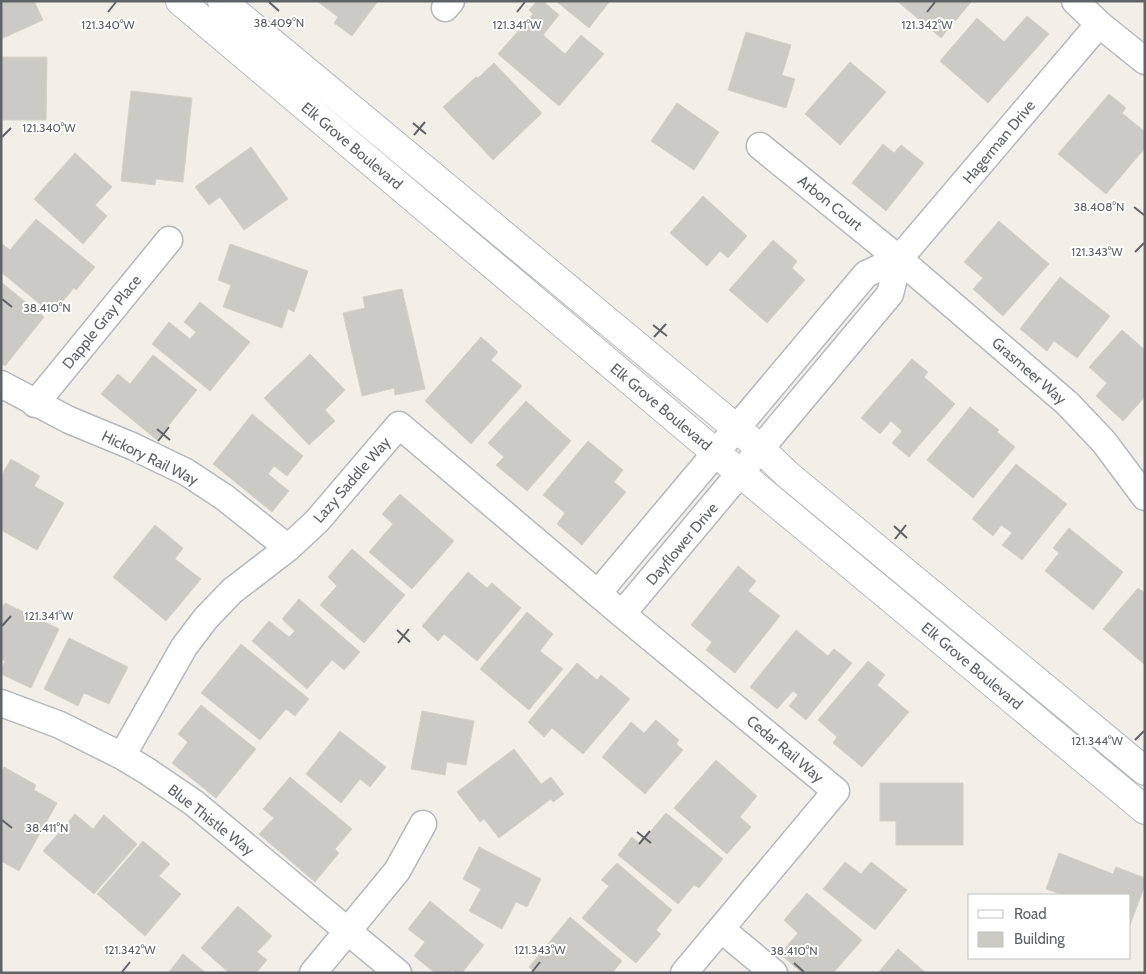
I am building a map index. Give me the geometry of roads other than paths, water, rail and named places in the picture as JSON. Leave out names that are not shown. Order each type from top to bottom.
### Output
[{"type":"main road","name":"Elk Grove Boulevard","points":[[180,1],[716,453],[1145,810]]},
{"type":"main road","name":"Elk Grove Boulevard","points":[[222,1],[1145,771]]},
{"type":"street","points":[[1075,1],[1099,24],[1145,61]]},
{"type":"street","name":"Hagerman Drive","points":[[716,453],[866,274],[899,259],[1099,24]]},
{"type":"street","name":"Arbon Court","points":[[760,146],[899,259]]},
{"type":"street","name":"Dapple Gray Place","points":[[35,404],[169,240]]},
{"type":"street","name":"Hagerman Drive","points":[[741,473],[890,294],[899,259]]},
{"type":"street","name":"Grasmeer Way","points":[[899,259],[1066,403],[1104,442],[1145,497]]},
{"type":"street","name":"Hickory Rail Way","points":[[1,384],[35,404],[132,446],[186,472],[224,498],[288,548]]},
{"type":"street","name":"Lazy Saddle Way","points":[[122,756],[184,647],[206,618],[232,591],[288,548],[317,521],[399,425],[622,614]]},
{"type":"street","points":[[598,593],[716,453]]},
{"type":"street","name":"Dayflower Drive","points":[[622,614],[741,473]]},
{"type":"street","name":"Cedar Rail Way","points":[[622,614],[836,791],[684,973]]},
{"type":"street","name":"Blue Thistle Way","points":[[1,703],[60,725],[122,756],[147,771],[194,803],[398,973]]},
{"type":"street","points":[[313,973],[397,871],[423,824]]},
{"type":"street","points":[[721,928],[774,973]]}]
